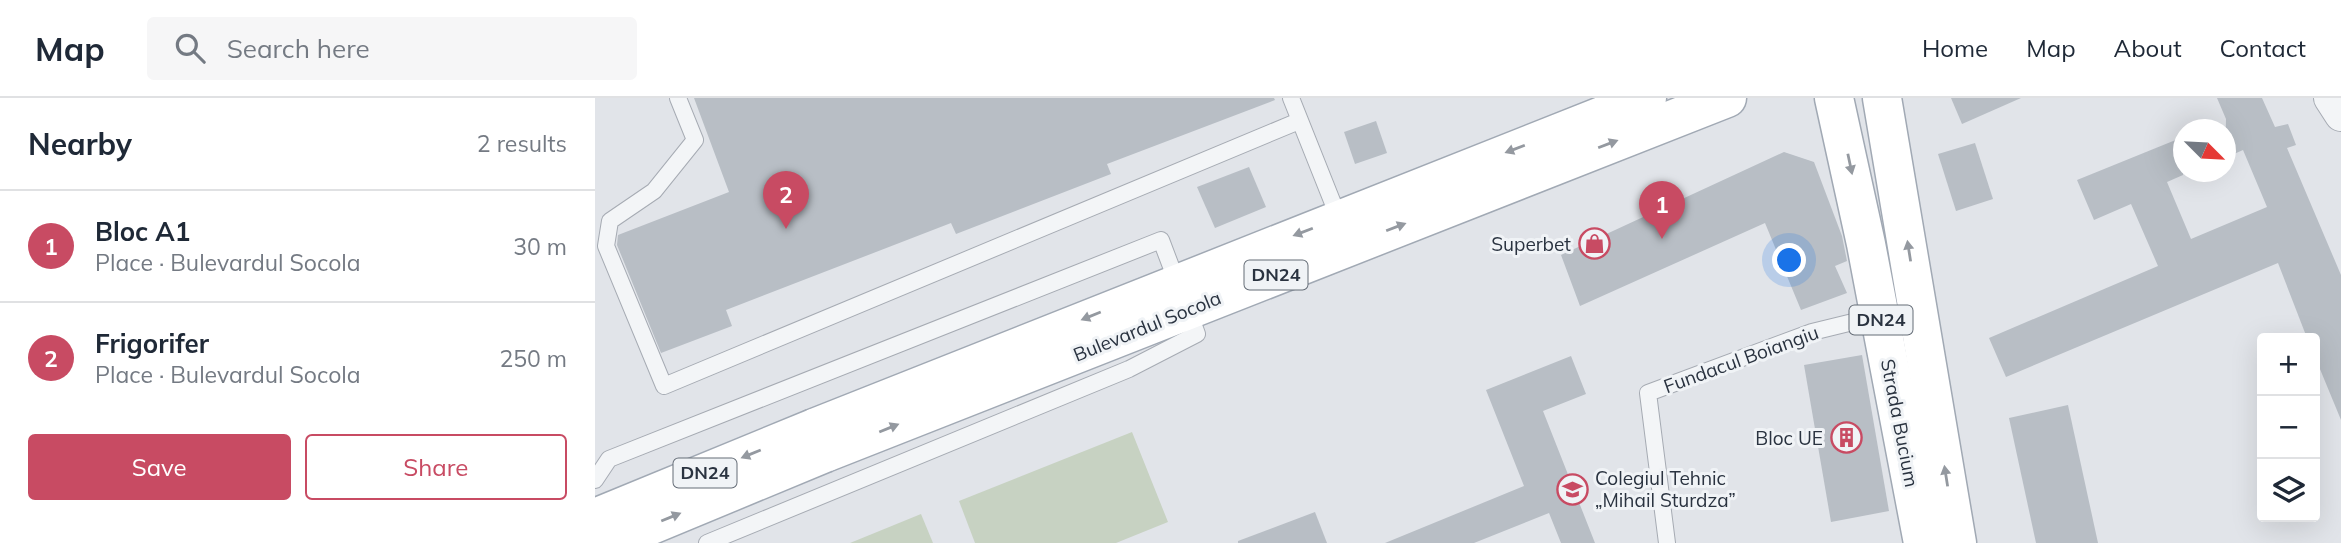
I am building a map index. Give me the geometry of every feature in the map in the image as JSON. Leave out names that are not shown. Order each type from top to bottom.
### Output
[{"type":"main road","name":"Bulevardul Socola","points":[[1344,232],[1647,98]]},
{"type":"main road","name":"Bulevardul Socola","points":[[595,518],[820,440],[1344,232],[1727,98]]},
{"type":"main road","name":"Strada Bucium","points":[[1834,98],[1861,218],[1923,543]]},
{"type":"main road","name":"Strada Bucium","points":[[1882,98],[1957,543]]},
{"type":"main road","name":"Bulevardul Socola","points":[[610,543],[820,440]]},
{"type":"street","points":[[2330,98],[2341,115]]},
{"type":"lane","points":[[678,98],[695,141],[654,191],[610,221],[607,234],[607,246],[664,387],[1299,121]]},
{"type":"lane","points":[[1291,98],[1344,232]]},
{"type":"lane","points":[[610,543],[595,482],[609,459],[1161,240],[1197,334],[1129,369],[707,543]]},
{"type":"lane","name":"Fundacul Boiangiu","points":[[1667,543],[1649,393],[1812,331],[1857,321]]},
{"type":"green space","points":[[1132,432],[1168,522],[1116,543],[975,543],[959,501]]},
{"type":"green space","points":[[921,514],[933,543],[850,543]]},
{"type":"building","points":[[694,98],[1275,100],[1107,164],[1111,174],[956,234],[951,223],[726,310],[732,326],[661,353],[617,245],[618,235],[729,192]]},
{"type":"building","points":[[1951,98],[2021,98],[1962,124]]},
{"type":"building","points":[[2217,98],[2262,98],[2275,127],[2288,124],[2296,145],[2287,148],[2341,275],[2341,420],[2320,369],[2320,333],[2305,333],[2278,263],[2006,377],[1989,338],[2158,266],[2131,204],[2094,220],[2077,180],[2173,141],[2173,179],[2167,182],[2191,239],[2267,207],[2243,150],[2236,153],[2236,119],[2226,119]]},
{"type":"building","points":[[1376,121],[1387,153],[1355,164],[1344,132]]},
{"type":"building","points":[[1975,143],[1993,199],[1956,211],[1938,154]]},
{"type":"building","points":[[1784,152],[1814,162],[1842,236],[1847,261],[1835,266],[1847,293],[1801,310],[1765,223],[1580,306],[1561,255]]},
{"type":"building","points":[[1249,167],[1266,207],[1215,228],[1197,187]]},
{"type":"building","name":"Bloc UE","points":[[1862,355],[1889,511],[1831,522],[1804,365]]},
{"type":"building","name":"Colegiul Tehnic „Mihail Sturdza”","points":[[1571,356],[1586,394],[1543,411],[1595,543],[1561,543],[1549,513],[1474,543],[1385,543],[1524,486],[1486,390]]},
{"type":"building","points":[[2068,405],[2098,543],[2036,543],[2009,418]]},
{"type":"building","points":[[1315,512],[1327,543],[1238,543],[1238,541]]},
{"type":"place","name":"Frigorifer","points":[[786,229]]},
{"type":"place","name":"Bloc A1","points":[[1662,239]]},
{"type":"place","name":"Superbet","points":[[1594,244]]},
{"type":"place","name":"Bloc UE","points":[[1846,438]]},
{"type":"place","name":"Colegiul Tehnic „Mihail Sturdza”","points":[[1572,489]]}]
